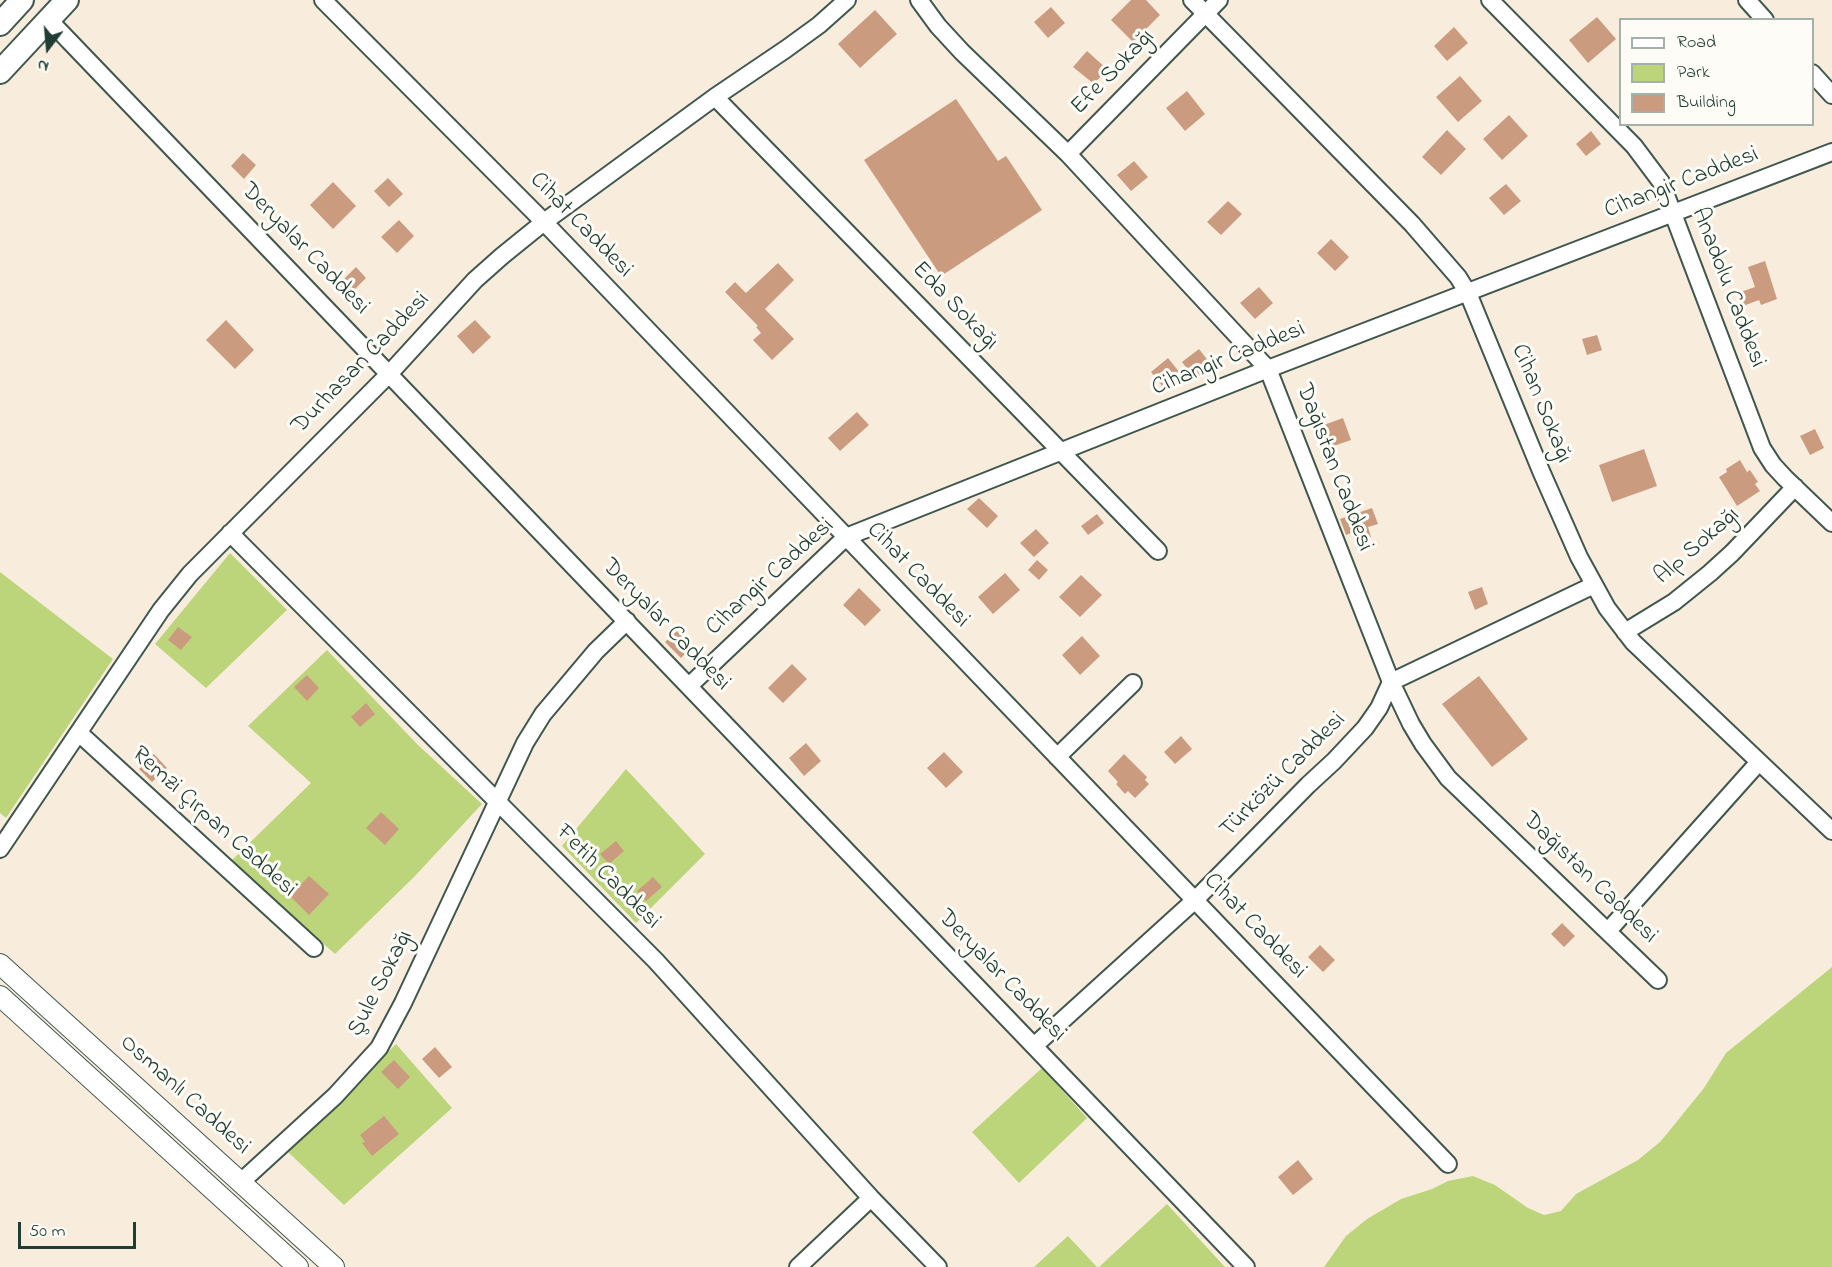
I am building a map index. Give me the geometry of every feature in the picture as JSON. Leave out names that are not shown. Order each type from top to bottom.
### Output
[{"type":"highway","points":[[0,24],[22,0]]},
{"type":"highway","points":[[0,72],[68,0]]},
{"type":"main road","name":"Osmanlı Caddesi","points":[[0,964],[334,1267]]},
{"type":"main road","name":"Osmanlı Caddesi","points":[[0,996],[298,1267]]},
{"type":"street","name":"Cihat Caddesi","points":[[323,0],[544,222],[1448,1164]]},
{"type":"street","name":"Durhasan Caddesi","points":[[0,849],[161,610],[190,574],[390,374],[476,280],[544,222],[715,97],[819,25],[847,0]]},
{"type":"street","name":"Dağıstan Caddesi","points":[[919,0],[938,26],[962,52],[1068,154],[1268,369],[1391,682],[1411,724],[1448,778],[1658,980]]},
{"type":"street","name":"Cihan Sokağı","points":[[1192,0],[1412,224],[1458,277],[1468,293],[1579,557],[1607,608],[1625,632],[1832,831]]},
{"type":"street","name":"Efe Sokağı","points":[[1068,154],[1219,0]]},
{"type":"street","name":"Anadolu Caddesi","points":[[1490,0],[1634,146],[1660,182],[1762,447],[1773,465],[1832,523]]},
{"type":"street","points":[[1747,0],[1763,18]]},
{"type":"street","name":"Deryalar Caddesi","points":[[49,20],[1246,1267]]},
{"type":"street","points":[[1814,75],[1832,94]]},
{"type":"street","name":"Eda Sokağı","points":[[715,97],[1158,551]]},
{"type":"street","name":"Cihangir Caddesi","points":[[689,686],[846,537],[1268,369],[1832,152]]},
{"type":"street","name":"Alp Sokağı","points":[[1625,632],[1674,602],[1710,573],[1795,487]]},
{"type":"street","name":"Fetih Caddesi","points":[[230,533],[656,961],[871,1198],[938,1267]]},
{"type":"street","points":[[1391,682],[1593,585]]},
{"type":"street","name":"Şule Sokağı","points":[[241,1182],[336,1096],[379,1048],[403,1004],[525,743],[543,714],[596,651],[627,621]]},
{"type":"street","name":"Türközü Caddesi","points":[[1034,1046],[1195,900],[1350,745],[1379,708],[1391,682]]},
{"type":"street","points":[[1057,757],[1133,683]]},
{"type":"street","name":"Remzi Çırpan Caddesi","points":[[79,734],[314,948]]},
{"type":"street","points":[[1608,931],[1759,762]]},
{"type":"street","points":[[798,1267],[871,1198]]},
{"type":"green space","points":[[230,553],[287,610],[206,688],[155,644]]},
{"type":"green space","points":[[0,572],[113,659],[6,818],[0,813]]},
{"type":"green space","points":[[327,650],[417,744],[482,804],[414,877],[335,954],[231,861],[311,783],[248,726]]},
{"type":"green space","points":[[626,769],[705,854],[636,923],[562,846]]},
{"type":"green space","points":[[1832,967],[1832,1267],[1324,1267],[1346,1236],[1367,1219],[1401,1199],[1448,1181],[1473,1176],[1495,1185],[1528,1208],[1544,1215],[1561,1211],[1576,1194],[1638,1160],[1661,1141],[1704,1088],[1726,1053]]},
{"type":"green space","points":[[396,1044],[452,1108],[344,1205],[288,1152]]},
{"type":"green space","points":[[1042,1068],[1087,1118],[1019,1183],[972,1132]]},
{"type":"green space","points":[[1167,1204],[1225,1267],[1099,1267]]},
{"type":"green space","points":[[1068,1236],[1097,1267],[1034,1267]]},
{"type":"building","points":[[1131,0],[1146,0],[1160,15],[1133,42],[1111,20]]},
{"type":"building","points":[[1051,7],[1065,23],[1048,38],[1034,22]]},
{"type":"building","points":[[875,10],[897,34],[860,68],[838,44]]},
{"type":"building","points":[[1597,17],[1616,39],[1588,63],[1569,40]]},
{"type":"building","points":[[1454,27],[1468,43],[1447,61],[1434,46]]},
{"type":"building","points":[[1087,51],[1107,69],[1094,84],[1073,67]]},
{"type":"building","points":[[1460,76],[1482,101],[1458,122],[1436,97]]},
{"type":"building","points":[[1187,91],[1205,114],[1185,131],[1166,108]]},
{"type":"building","points":[[956,99],[998,161],[1006,156],[1042,210],[941,276],[864,160]]},
{"type":"building","points":[[1509,115],[1528,136],[1502,160],[1483,139]]},
{"type":"building","points":[[1447,130],[1466,149],[1441,175],[1422,157]]},
{"type":"building","points":[[1591,131],[1601,144],[1586,156],[1576,144]]},
{"type":"building","points":[[243,153],[256,165],[244,179],[231,166]]},
{"type":"building","points":[[1134,161],[1148,177],[1131,191],[1117,175]]},
{"type":"building","points":[[388,178],[403,194],[389,207],[374,191]]},
{"type":"building","points":[[333,182],[356,206],[333,229],[310,205]]},
{"type":"building","points":[[1506,184],[1521,201],[1504,215],[1489,198]]},
{"type":"building","points":[[1228,201],[1242,214],[1221,235],[1207,222]]},
{"type":"building","points":[[399,220],[414,236],[397,253],[381,237]]},
{"type":"building","points":[[1331,239],[1349,257],[1335,271],[1317,253]]},
{"type":"building","points":[[1765,261],[1777,299],[1761,305],[1759,300],[1743,306],[1738,293],[1755,287],[1748,267]]},
{"type":"building","points":[[778,263],[794,280],[765,309],[794,339],[772,360],[753,340],[761,333],[756,327],[758,326],[725,292],[735,282],[746,293]]},
{"type":"building","points":[[356,267],[366,278],[347,297],[337,286]]},
{"type":"building","points":[[1259,287],[1273,303],[1255,319],[1240,303]]},
{"type":"building","points":[[226,320],[254,350],[235,369],[206,340]]},
{"type":"building","points":[[475,320],[491,337],[473,354],[457,336]]},
{"type":"building","points":[[1597,335],[1602,350],[1587,355],[1582,339]]},
{"type":"building","points":[[1199,349],[1212,366],[1195,379],[1182,362]]},
{"type":"building","points":[[1168,358],[1180,373],[1163,387],[1151,372]]},
{"type":"building","points":[[857,412],[869,425],[840,451],[828,438]]},
{"type":"building","points":[[1343,418],[1351,440],[1328,448],[1321,426]]},
{"type":"building","points":[[1815,429],[1824,448],[1810,455],[1800,436]]},
{"type":"building","points":[[1644,449],[1657,486],[1612,502],[1599,465]]},
{"type":"building","points":[[1740,460],[1747,472],[1750,470],[1758,482],[1755,484],[1760,491],[1737,506],[1719,477],[1727,472],[1726,469]]},
{"type":"building","points":[[979,498],[998,516],[987,528],[967,509]]},
{"type":"building","points":[[1372,508],[1378,524],[1368,527],[1371,537],[1358,542],[1354,532],[1346,535],[1340,519]]},
{"type":"building","points":[[1097,514],[1104,523],[1088,535],[1081,526]]},
{"type":"building","points":[[1036,529],[1049,543],[1034,557],[1020,543]]},
{"type":"building","points":[[1037,560],[1048,570],[1039,580],[1028,570]]},
{"type":"building","points":[[1005,573],[1020,590],[993,614],[978,597]]},
{"type":"building","points":[[1081,575],[1102,595],[1080,617],[1059,597]]},
{"type":"building","points":[[1482,587],[1488,604],[1475,610],[1468,592]]},
{"type":"building","points":[[859,588],[881,610],[865,626],[843,605]]},
{"type":"building","points":[[178,627],[192,637],[181,650],[168,640]]},
{"type":"building","points":[[677,631],[692,647],[681,658],[665,642]]},
{"type":"building","points":[[1082,636],[1100,656],[1080,675],[1062,655]]},
{"type":"building","points":[[792,664],[807,679],[783,703],[768,688]]},
{"type":"building","points":[[307,675],[319,688],[307,701],[294,687]]},
{"type":"building","points":[[1479,676],[1528,739],[1492,767],[1442,704]]},
{"type":"building","points":[[366,703],[375,714],[360,727],[351,717]]},
{"type":"building","points":[[1181,736],[1192,749],[1175,764],[1164,752]]},
{"type":"building","points":[[806,743],[821,761],[804,776],[789,758]]},
{"type":"building","points":[[944,752],[963,772],[946,788],[927,768]]},
{"type":"building","points":[[154,754],[167,768],[152,782],[139,769]]},
{"type":"building","points":[[1124,754],[1147,777],[1145,780],[1149,784],[1135,798],[1128,791],[1125,794],[1108,771]]},
{"type":"building","points":[[381,812],[399,829],[385,845],[366,828]]},
{"type":"building","points":[[616,841],[624,851],[609,864],[600,854]]},
{"type":"building","points":[[309,876],[329,894],[309,915],[290,896]]},
{"type":"building","points":[[653,877],[662,887],[646,901],[637,891]]},
{"type":"building","points":[[1562,923],[1575,936],[1564,947],[1551,934]]},
{"type":"building","points":[[1320,945],[1335,960],[1323,972],[1308,957]]},
{"type":"building","points":[[435,1047],[452,1067],[439,1078],[422,1059]]},
{"type":"building","points":[[394,1060],[410,1077],[398,1089],[381,1072]]},
{"type":"building","points":[[384,1116],[399,1134],[372,1156],[362,1143],[365,1142],[360,1135]]},
{"type":"building","points":[[1298,1160],[1313,1179],[1293,1195],[1278,1177]]}]
